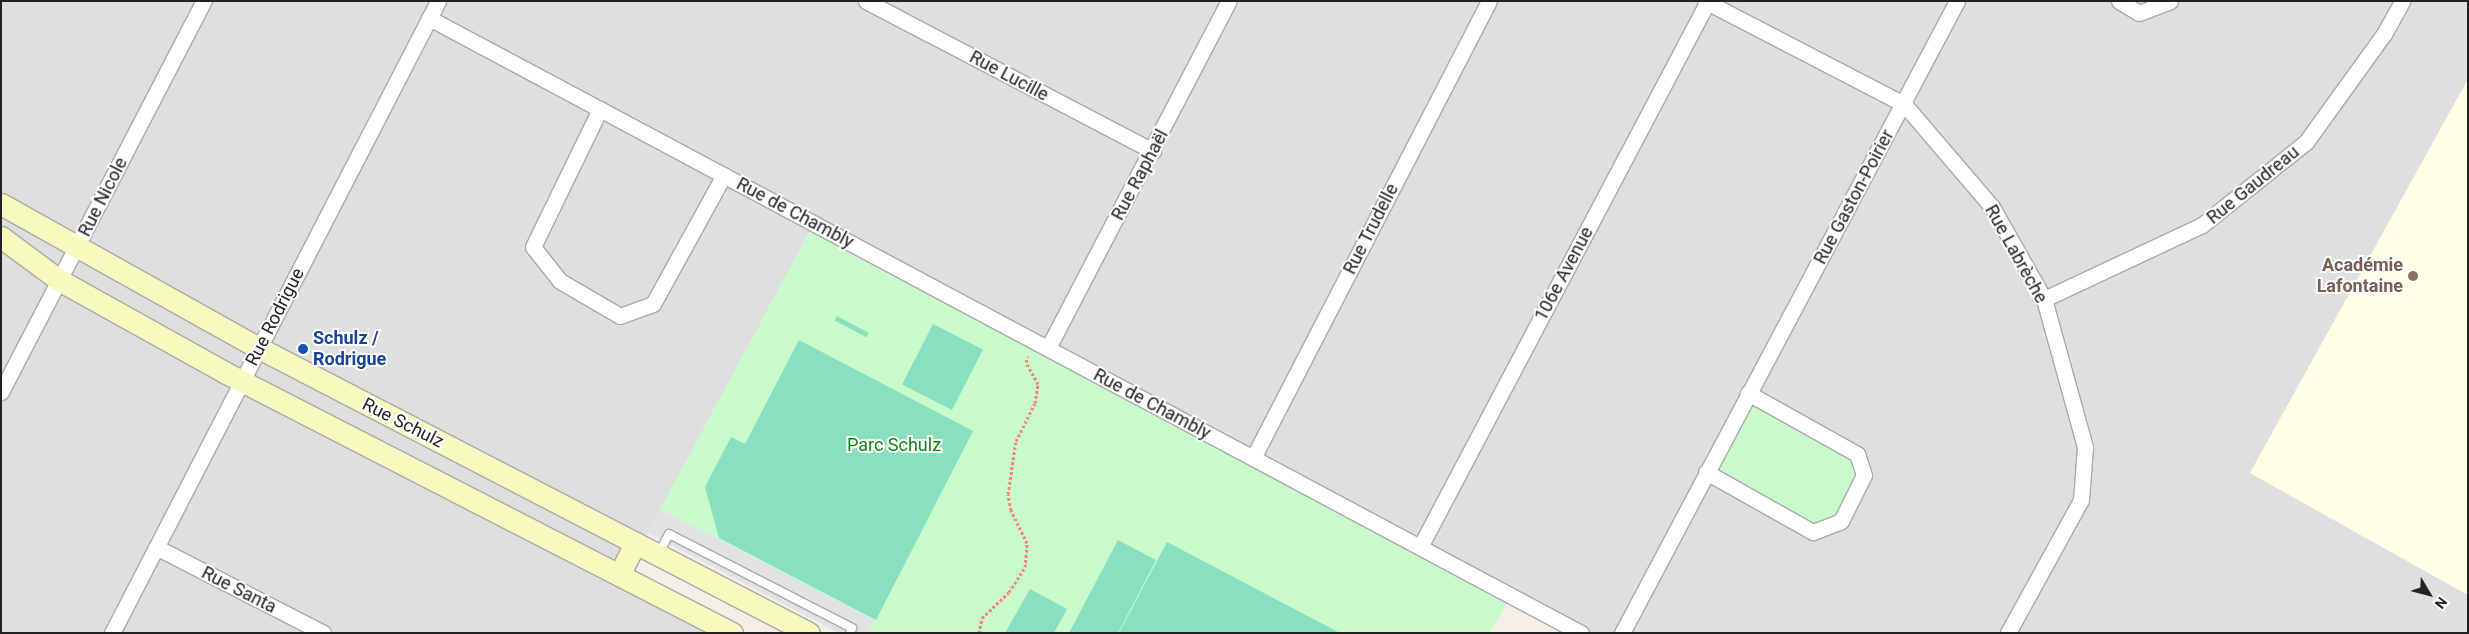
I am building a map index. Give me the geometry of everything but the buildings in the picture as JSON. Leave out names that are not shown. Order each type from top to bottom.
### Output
[{"type":"street","name":"Rue Nicole","points":[[1,392],[204,1]]},
{"type":"street","name":"Rue Rodrigue","points":[[112,633],[438,1]]},
{"type":"street","name":"Rue Lucille","points":[[866,1],[1153,151]]},
{"type":"street","name":"Rue Raphaël","points":[[1048,348],[1153,151],[1229,1]]},
{"type":"street","name":"Rue Trudelle","points":[[1253,458],[1489,1]]},
{"type":"street","name":"Rue Gaston-Poirier","points":[[1622,633],[1957,1]]},
{"type":"street","points":[[2119,1],[2139,13],[2170,1]]},
{"type":"street","name":"Rue Gaudreau","points":[[2044,299],[2202,225],[2306,142],[2384,34],[2402,1]]},
{"type":"street","name":"Rue Labrèche","points":[[1707,2],[1904,104],[1992,207],[2044,299],[2085,447],[2081,500],[2008,633]]},
{"type":"street","name":"106e Avenue","points":[[1420,547],[1707,2]]},
{"type":"street","name":"Rue de Chambly","points":[[429,18],[1581,633]]},
{"type":"street","name":"Rue de Chambly","points":[[600,109],[533,247],[560,281],[620,316],[653,304],[724,175]]},
{"type":"street","name":"Rue Schulz","points":[[1,204],[259,348],[809,633]]},
{"type":"street","name":"Rue Schulz","points":[[1,237],[59,280],[242,381],[732,633]]},
{"type":"street","points":[[1706,472],[1813,532],[1840,520],[1864,475],[1858,454],[1748,393]]},
{"type":"street","points":[[619,575],[635,543]]},
{"type":"street","name":"Rue Santa","points":[[156,547],[323,633]]},
{"type":"lane","points":[[658,555],[669,534],[852,628],[850,633]]},
{"type":"path","points":[[979,633],[982,618],[1008,592],[1025,567],[1027,543],[1011,510],[1008,494],[1016,441],[1035,403],[1038,384],[1026,362],[1034,341]]},
{"type":"shaded area","points":[[1,1],[2468,1],[2468,81],[2250,473],[2468,595],[2468,633],[1591,633],[1052,341],[820,230],[817,218],[648,533],[633,579],[736,633],[1,633]]},
{"type":"shaded area","name":"Académie Lafontaine","points":[[2468,79],[2468,595],[2250,473]]},
{"type":"shaded area","points":[[660,509],[874,620],[867,633],[839,633],[648,533]]},
{"type":"green space","name":"Parc Schulz","points":[[817,218],[1514,591],[1489,633],[867,633],[873,620],[660,509]]},
{"type":"green space","points":[[837,316],[869,333],[866,337],[835,320]]},
{"type":"green space","points":[[933,324],[983,349],[952,410],[902,385]]},
{"type":"green space","points":[[799,340],[973,431],[876,620],[719,538],[705,487],[731,437],[745,444]]},
{"type":"green space","points":[[1748,393],[1857,454],[1864,475],[1841,521],[1813,532],[1706,472]]},
{"type":"green space","points":[[1118,540],[1156,560],[1118,633],[1069,633]]},
{"type":"green space","points":[[1167,542],[1340,633],[1119,633]]},
{"type":"green space","points":[[1030,589],[1067,609],[1054,633],[1005,633]]},
{"type":"place","name":"Académie Lafontaine","points":[[2413,276]]},
{"type":"place","name":"Schulz / Rodrigue","points":[[303,349]]}]
